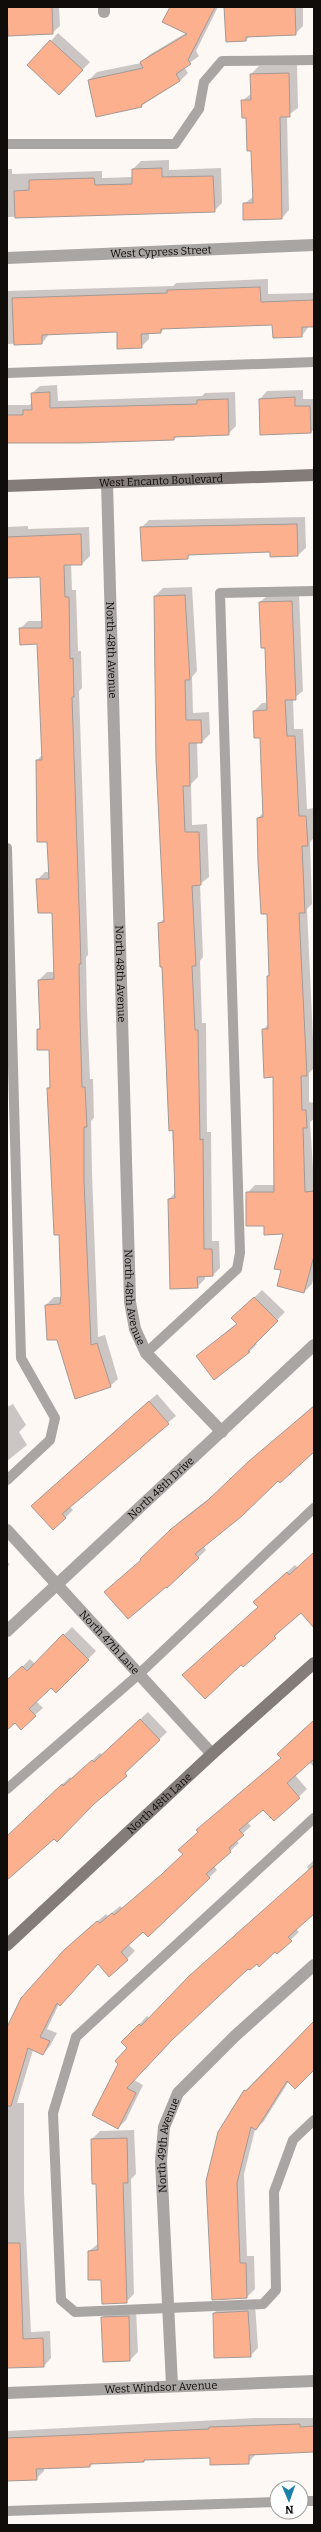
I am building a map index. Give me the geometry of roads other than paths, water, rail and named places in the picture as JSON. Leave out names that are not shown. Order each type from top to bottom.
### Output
[{"type":"street","name":"West Cypress Street","points":[[7,258],[314,245]]},
{"type":"street","name":"West Encanto Boulevard","points":[[7,486],[314,475]]},
{"type":"street","name":"North 48th Avenue","points":[[107,483],[127,1277],[135,1329],[146,1353],[222,1432]]},
{"type":"street","name":"North 48th Drive","points":[[7,1631],[314,1345]]},
{"type":"street","name":"North 47th Lane","points":[[7,1530],[56,1586],[212,1754]]},
{"type":"street","name":"North 48th Lane","points":[[7,1945],[212,1754],[314,1663]]},
{"type":"street","name":"North 49th Avenue","points":[[172,2385],[161,2161],[164,2128],[178,2093],[235,2036],[314,1965]]},
{"type":"street","name":"West Windsor Avenue","points":[[7,2393],[172,2385],[314,2381]]},
{"type":"lane","points":[[7,144],[175,144],[199,109],[204,82],[222,61],[314,60]]},
{"type":"lane","points":[[7,372],[314,362]]},
{"type":"lane","points":[[146,1353],[237,1269],[240,1253],[220,593],[314,591]]},
{"type":"lane","points":[[7,848],[21,1358],[55,1418],[50,1440],[7,1480]]},
{"type":"lane","points":[[7,1789],[138,1675],[314,1508]]},
{"type":"lane","points":[[314,1818],[76,2037],[53,2113],[61,2300],[75,2312],[262,2304],[276,2290],[274,2192],[293,2140],[314,2120]]},
{"type":"lane","points":[[7,2511],[269,2502]]}]
